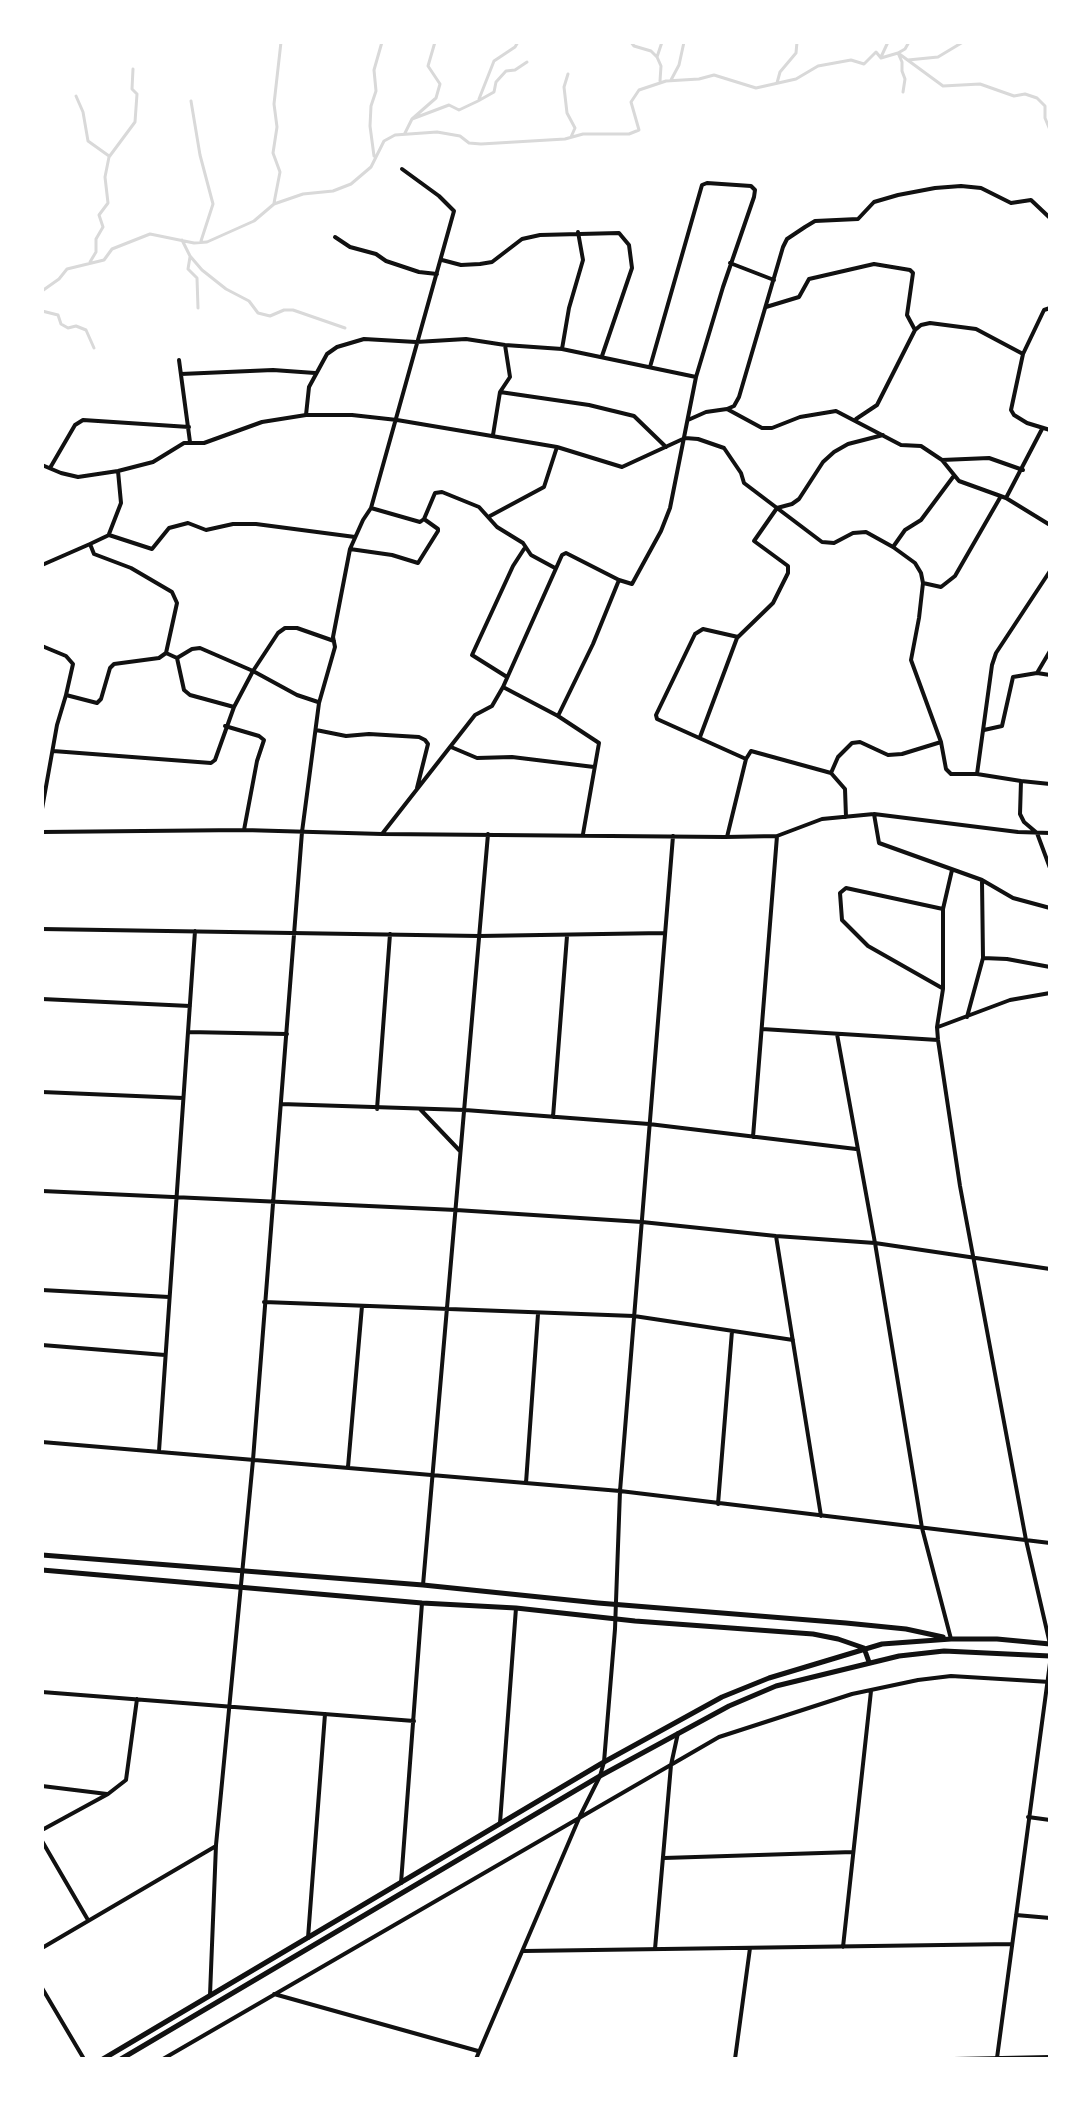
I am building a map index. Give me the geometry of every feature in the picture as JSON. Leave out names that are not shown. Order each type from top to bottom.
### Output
[{"type":"street","points":[[210,1995],[216,1845],[253,1460],[302,832],[319,703],[335,647],[350,549],[371,508],[454,211],[402,169]]},
{"type":"street","points":[[382,834],[475,715],[492,706],[562,555],[566,553],[632,584],[661,531],[675,487],[696,377],[755,190],[746,184],[705,183],[700,191],[650,367]]},
{"type":"street","points":[[687,421],[694,415],[734,406],[783,247],[790,236],[815,221],[858,219],[874,202],[898,195],[935,188],[974,186],[1011,203],[1031,200],[1050,218]]},
{"type":"street","points":[[442,260],[461,265],[492,262],[522,239],[578,232],[619,233],[625,237],[632,254],[632,268],[602,356]]},
{"type":"street","points":[[562,349],[569,308],[583,260],[578,232]]},
{"type":"street","points":[[335,237],[350,247],[376,254],[386,261],[419,272],[437,274]]},
{"type":"street","points":[[730,263],[774,280]]},
{"type":"street","points":[[766,307],[799,297],[809,279],[874,264],[913,273],[907,315],[915,330]]},
{"type":"street","points":[[1050,308],[1044,310],[1023,354],[1011,410],[1014,415],[1050,430]]},
{"type":"street","points":[[855,419],[877,405],[915,330],[925,323],[976,329],[1023,354]]},
{"type":"street","points":[[306,415],[309,387],[327,354],[337,347],[375,338],[416,342],[466,339],[562,349],[696,377]]},
{"type":"street","points":[[493,435],[500,392],[510,377],[505,345]]},
{"type":"street","points":[[179,360],[190,442]]},
{"type":"street","points":[[181,374],[273,370],[315,373]]},
{"type":"street","points":[[500,392],[589,405],[634,416],[666,447]]},
{"type":"street","points":[[727,409],[762,428],[836,411],[901,445],[921,446],[942,460],[953,477],[1004,497],[1050,525]]},
{"type":"street","points":[[42,465],[78,477],[118,471],[153,462],[184,443],[204,443],[262,422],[306,415],[352,415],[493,435],[557,447],[622,467],[685,438],[698,439],[724,448],[744,483],[822,542],[834,543],[860,531],[893,547],[919,568],[923,583],[911,660],[941,742],[948,772],[1050,784]]},
{"type":"street","points":[[49,468],[75,425],[83,420],[189,427]]},
{"type":"street","points":[[923,583],[941,587],[955,576],[1023,470],[1042,429]]},
{"type":"street","points":[[700,737],[738,637],[767,612],[788,573],[786,564],[754,541],[777,508],[799,499],[823,462],[834,452],[848,444],[883,435]]},
{"type":"street","points":[[490,516],[544,487],[557,447]]},
{"type":"street","points":[[942,460],[989,458],[1023,470]]},
{"type":"street","points":[[109,535],[121,503],[118,471]]},
{"type":"street","points":[[893,547],[905,530],[921,520],[953,477]]},
{"type":"street","points":[[424,519],[437,491],[467,501],[490,516],[497,527],[523,543],[524,549],[472,655],[507,677]]},
{"type":"street","points":[[350,549],[392,555],[418,563],[438,529],[424,519],[415,521],[371,508]]},
{"type":"street","points":[[42,565],[109,535],[152,549],[169,528],[188,523],[206,530],[233,524],[256,524],[355,537]]},
{"type":"street","points":[[66,695],[97,703],[114,664],[159,658],[166,653],[177,603],[172,592],[131,568],[94,554],[90,544]]},
{"type":"street","points":[[524,549],[555,568]]},
{"type":"street","points":[[977,774],[996,653],[1050,571]]},
{"type":"street","points":[[558,716],[593,644],[619,580]]},
{"type":"street","points":[[53,751],[211,763],[215,760],[234,707],[278,633],[285,628],[297,628],[334,641]]},
{"type":"street","points":[[738,637],[699,629],[656,715],[661,722],[746,759]]},
{"type":"street","points":[[42,646],[66,656],[73,664],[42,809]]},
{"type":"street","points":[[177,658],[200,648],[319,703]]},
{"type":"street","points":[[1037,673],[1050,651]]},
{"type":"street","points":[[166,653],[177,658]]},
{"type":"street","points":[[177,658],[184,690],[190,695],[234,707]]},
{"type":"street","points":[[984,730],[1002,726],[1013,677],[1037,673],[1050,675]]},
{"type":"street","points":[[503,687],[598,741],[583,835]]},
{"type":"street","points":[[225,726],[264,740],[244,830]]},
{"type":"street","points":[[316,730],[346,736],[380,734],[425,740],[428,744],[417,789]]},
{"type":"street","points":[[831,773],[838,757],[852,743],[860,742],[888,755],[941,742]]},
{"type":"street","points":[[451,747],[477,758],[512,757],[594,767]]},
{"type":"street","points":[[727,837],[748,753],[831,773],[845,789],[846,817]]},
{"type":"street","points":[[1021,781],[1020,814],[1037,833],[1050,868]]},
{"type":"street","points":[[42,832],[244,830],[382,834],[777,836],[822,819],[874,814],[1050,833]]},
{"type":"street","points":[[874,814],[876,840],[879,843],[982,880],[1013,898],[1050,908]]},
{"type":"street","points":[[423,1585],[488,834]]},
{"type":"street","points":[[476,2059],[604,1762],[616,1604],[620,1491],[673,836]]},
{"type":"street","points":[[753,1137],[777,836]]},
{"type":"street","points":[[103,2059],[604,1762],[722,1697],[769,1678],[864,1648],[951,1639],[1050,1644],[1026,1540],[973,1259],[938,1040],[943,989],[943,909],[952,870]]},
{"type":"street","points":[[967,1017],[983,958],[982,880]]},
{"type":"street","points":[[943,909],[846,888],[840,893],[842,920],[868,946],[943,989]]},
{"type":"street","points":[[42,929],[479,936],[665,933]]},
{"type":"street","points":[[159,1451],[195,931]]},
{"type":"street","points":[[377,1109],[390,934]]},
{"type":"street","points":[[553,1117],[567,935]]},
{"type":"street","points":[[983,958],[1050,967]]},
{"type":"street","points":[[937,1027],[1010,1000],[1050,993]]},
{"type":"street","points":[[42,999],[190,1006]]},
{"type":"street","points":[[762,1029],[938,1040]]},
{"type":"street","points":[[188,1032],[287,1034]]},
{"type":"street","points":[[837,1034],[922,1528],[951,1639]]},
{"type":"street","points":[[42,1092],[183,1098]]},
{"type":"street","points":[[281,1104],[465,1110],[649,1124],[857,1149]]},
{"type":"street","points":[[420,1109],[461,1152]]},
{"type":"street","points":[[42,1191],[642,1222],[875,1243],[1050,1269]]},
{"type":"street","points":[[776,1236],[821,1516]]},
{"type":"street","points":[[42,1290],[169,1297]]},
{"type":"street","points":[[264,1302],[634,1316],[793,1340]]},
{"type":"street","points":[[348,1468],[362,1306]]},
{"type":"street","points":[[526,1483],[538,1314]]},
{"type":"street","points":[[718,1504],[732,1331]]},
{"type":"street","points":[[42,1345],[165,1355]]},
{"type":"street","points":[[42,1442],[620,1491],[1050,1543]]},
{"type":"street","points":[[42,1555],[846,1623],[906,1629],[951,1639]]},
{"type":"street","points":[[42,1570],[813,1634],[864,1648]]},
{"type":"street","points":[[401,1883],[422,1603]]},
{"type":"street","points":[[500,1823],[516,1608]]},
{"type":"street","points":[[864,1648],[869,1662]]},
{"type":"street","points":[[121,2059],[600,1776],[729,1706],[776,1686],[869,1662],[944,1651],[1050,1656]]},
{"type":"street","points":[[997,2058],[1050,1663]]},
{"type":"street","points":[[163,2059],[719,1737],[871,1690],[951,1676],[1048,1681]]},
{"type":"street","points":[[843,1947],[871,1690]]},
{"type":"street","points":[[42,1692],[414,1721]]},
{"type":"street","points":[[42,1830],[108,1794],[128,1777],[137,1699]]},
{"type":"street","points":[[308,1938],[325,1714]]},
{"type":"street","points":[[655,1949],[671,1765],[678,1733]]},
{"type":"street","points":[[42,1786],[108,1794]]},
{"type":"street","points":[[1028,1817],[1050,1820]]},
{"type":"street","points":[[42,1841],[88,1920]]},
{"type":"street","points":[[42,1948],[216,1845]]},
{"type":"street","points":[[664,1858],[854,1852]]},
{"type":"street","points":[[1016,1915],[1050,1918]]},
{"type":"street","points":[[524,1951],[1012,1944]]},
{"type":"street","points":[[735,2059],[750,1948]]},
{"type":"street","points":[[42,1988],[84,2059]]},
{"type":"street","points":[[274,1994],[478,2051]]},
{"type":"street","points":[[954,2059],[1050,2057]]},
{"type":"waterway","points":[[274,203],[280,172],[273,153],[277,127],[274,104],[281,42]]},
{"type":"waterway","points":[[374,156],[371,106],[376,91],[374,70],[382,42]]},
{"type":"waterway","points":[[405,133],[412,119],[436,98],[440,84],[428,66],[435,42]]},
{"type":"waterway","points":[[479,99],[494,61],[518,42]]},
{"type":"waterway","points":[[631,42],[657,57],[661,66],[660,81]]},
{"type":"waterway","points":[[657,57],[662,42]]},
{"type":"waterway","points":[[671,80],[679,65],[684,42]]},
{"type":"waterway","points":[[777,83],[780,72],[796,53],[797,42]]},
{"type":"waterway","points":[[881,57],[888,42]]},
{"type":"waterway","points":[[903,92],[905,79],[898,53],[909,42]]},
{"type":"waterway","points":[[908,60],[938,57],[963,42]]},
{"type":"waterway","points":[[42,291],[67,269],[104,260],[112,249],[150,234],[194,243],[207,242],[254,221],[274,204],[351,184],[371,167],[384,141],[395,135],[437,132],[481,144],[565,139],[583,134],[629,134],[639,130],[631,102],[639,90],[666,81],[714,75],[756,88],[796,79],[818,66],[851,60],[864,64],[876,52],[881,58],[898,53],[943,86],[980,84],[1014,96],[1025,94],[1037,98],[1045,106],[1045,118],[1050,130]]},
{"type":"waterway","points":[[412,119],[449,105],[459,110],[478,101],[494,92],[496,82],[506,71],[515,70],[527,62]]},
{"type":"waterway","points":[[90,262],[103,227],[99,215],[108,203],[105,177],[109,157],[135,122],[137,94],[132,89],[133,69]]},
{"type":"waterway","points":[[568,74],[564,87],[567,113],[575,128],[571,137]]},
{"type":"waterway","points":[[76,96],[83,112],[88,141],[109,156]]},
{"type":"waterway","points":[[191,101],[200,155],[213,204],[201,241]]},
{"type":"waterway","points":[[182,240],[202,270],[226,289],[249,301],[258,313],[270,316],[293,310],[345,328]]},
{"type":"waterway","points":[[190,257],[188,269],[197,278],[198,308]]},
{"type":"waterway","points":[[42,311],[58,315],[61,324],[68,328],[76,326],[86,330],[94,348]]}]
